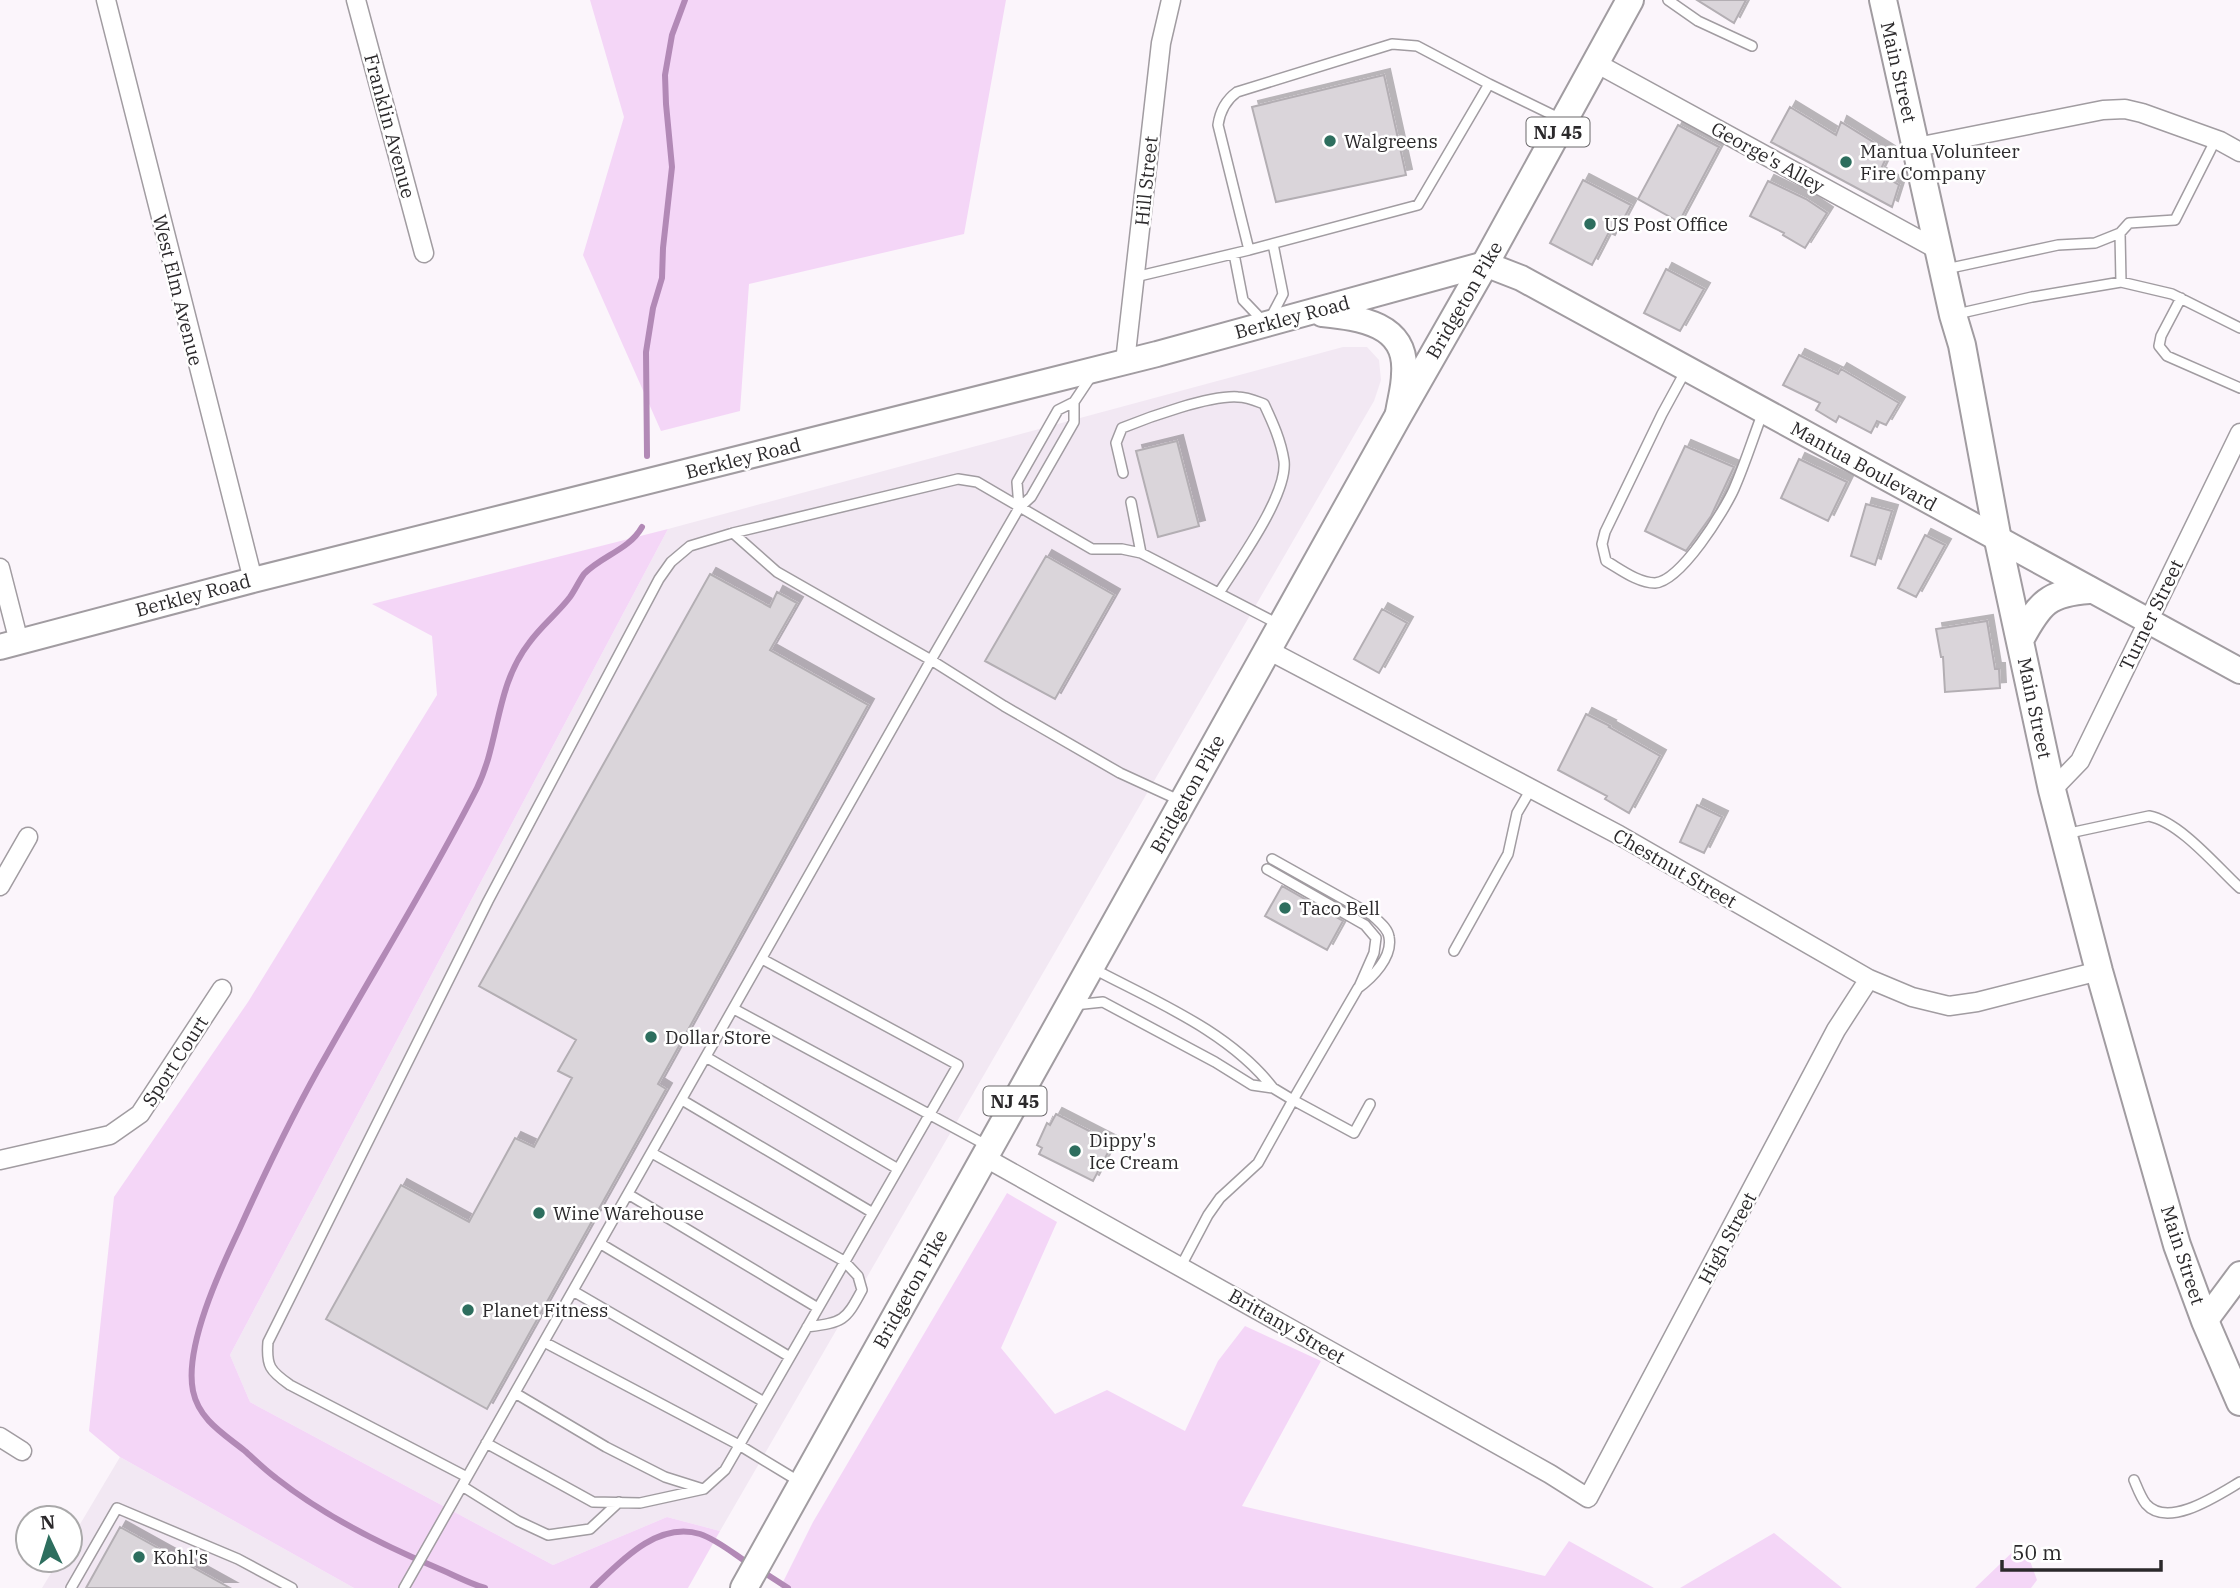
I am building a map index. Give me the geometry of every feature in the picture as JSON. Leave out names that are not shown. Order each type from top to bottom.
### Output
[{"type":"main road","name":"Bridgeton Pike","points":[[744,1588],[1630,0]]},
{"type":"main road","name":"Main Street","points":[[1883,0],[1962,345],[1998,540],[2052,790],[2099,971],[2177,1245],[2205,1321],[2240,1402]]},
{"type":"main road","points":[[2021,638],[2034,614],[2047,601],[2064,592],[2089,590]]},
{"type":"street","name":"West Elm Avenue","points":[[106,0],[253,580]]},
{"type":"street","name":"Franklin Avenue","points":[[356,0],[424,253]]},
{"type":"street","name":"Hill Street","points":[[1125,362],[1161,43],[1171,0]]},
{"type":"street","name":"George's Alley","points":[[1596,62],[1942,260]]},
{"type":"street","points":[[1917,147],[2104,110],[2125,109],[2216,139],[2240,152]]},
{"type":"street","name":"Berkley Road","points":[[9,644],[253,580],[1095,370],[1485,264]]},
{"type":"street","name":"Mantua Boulevard","points":[[1485,264],[1521,278],[2240,671]]},
{"type":"street","points":[[1310,312],[1365,320],[1380,326],[1397,341],[1405,372],[1397,418]]},
{"type":"street","name":"Turner Street","points":[[2052,790],[2080,761],[2240,433]]},
{"type":"street","points":[[0,568],[9,644]]},
{"type":"street","name":"Chestnut Street","points":[[1268,650],[1619,835],[1869,979],[1912,997],[1949,1006],[1977,1002],[2099,971]]},
{"type":"street","points":[[0,886],[28,837]]},
{"type":"street","name":"High Street","points":[[1588,1498],[1836,1030],[1869,979]]},
{"type":"street","name":"Sport Court","points":[[0,1160],[110,1135],[140,1114],[222,989]]},
{"type":"street","name":"Brittany Street","points":[[987,1152],[1588,1498]]},
{"type":"street","points":[[2205,1321],[2240,1274]]},
{"type":"street","points":[[0,1437],[22,1451]]},
{"type":"lane","points":[[1668,0],[1698,21],[1752,46]]},
{"type":"lane","points":[[1249,250],[1218,125],[1220,115],[1230,97],[1237,92],[1392,44],[1417,46],[1564,121]]},
{"type":"lane","points":[[1135,277],[1234,254],[1418,205],[1489,84]]},
{"type":"lane","points":[[1942,260],[2095,243],[2120,233],[2129,223],[2175,220],[2216,139]]},
{"type":"lane","points":[[2120,233],[2122,282]]},
{"type":"lane","points":[[1234,254],[1243,300],[1267,324],[1283,294],[1273,244]]},
{"type":"lane","points":[[1953,314],[2122,282],[2172,294],[2240,328]]},
{"type":"lane","points":[[2180,298],[2161,336],[2159,346],[2167,356],[2240,388]]},
{"type":"lane","points":[[1686,369],[1605,532],[1602,544],[1606,561],[1643,581],[1657,583],[1678,572],[1691,558],[1733,492],[1763,411]]},
{"type":"lane","points":[[1019,508],[1017,482],[1058,410],[1074,402],[1095,370]]},
{"type":"lane","points":[[1123,473],[1116,443],[1122,428],[1146,418],[1220,397],[1239,397],[1264,404],[1278,434],[1284,464],[1281,482],[1271,508],[1220,593]]},
{"type":"lane","points":[[404,1588],[931,660],[1019,508],[1031,497],[1074,422],[1074,402]]},
{"type":"lane","points":[[619,1502],[590,1529],[548,1535],[518,1521],[464,1482],[290,1385],[274,1374],[267,1359],[268,1342],[488,901],[659,579],[671,562],[691,546],[733,533],[958,480],[977,482],[1092,549],[1122,549],[1141,554],[1281,626]]},
{"type":"lane","points":[[1131,502],[1141,554]]},
{"type":"lane","points":[[733,533],[777,572],[1120,773],[1182,802]]},
{"type":"lane","points":[[1454,951],[1508,854],[1517,813],[1531,789]]},
{"type":"lane","points":[[2064,834],[2149,816],[2162,819],[2175,827],[2240,888]]},
{"type":"lane","points":[[1272,859],[1372,915],[1390,936],[1388,952],[1373,977],[1358,988]]},
{"type":"lane","points":[[1181,1266],[1214,1206],[1258,1163],[1358,988],[1374,953],[1376,938],[1365,925],[1267,869]]},
{"type":"lane","points":[[486,1443],[593,1502],[639,1503],[704,1489],[725,1470],[958,1065],[762,959]]},
{"type":"lane","points":[[1091,967],[1201,1026],[1261,1073],[1273,1088],[1354,1133],[1370,1104]]},
{"type":"lane","points":[[1069,1006],[1103,1002],[1252,1085],[1273,1088]]},
{"type":"lane","points":[[733,1009],[930,1114],[987,1152]]},
{"type":"lane","points":[[706,1057],[898,1169]]},
{"type":"lane","points":[[682,1100],[873,1213]]},
{"type":"lane","points":[[652,1153],[844,1261],[858,1276],[862,1290],[850,1312],[842,1320],[831,1324],[807,1327]]},
{"type":"lane","points":[[628,1194],[818,1308]]},
{"type":"lane","points":[[601,1244],[790,1357]]},
{"type":"lane","points":[[573,1291],[764,1402]]},
{"type":"lane","points":[[544,1342],[739,1445],[802,1483]]},
{"type":"lane","points":[[515,1393],[606,1447],[665,1477],[704,1489]]},
{"type":"lane","points":[[2134,1480],[2146,1504],[2160,1513],[2179,1512],[2213,1498],[2240,1482]]},
{"type":"lane","points":[[71,1588],[117,1508],[238,1559],[292,1588]]},
{"type":"shaded area","points":[[590,0],[1006,0],[964,234],[749,284],[740,411],[661,431],[583,255],[624,117]]},
{"type":"shaded area","points":[[1343,347],[1367,347],[1379,360],[1381,380],[1374,401],[720,1531],[667,1517],[553,1565],[250,1402],[230,1355],[668,529]]},
{"type":"shaded area","points":[[668,529],[230,1355],[250,1402],[553,1565],[667,1517],[720,1531],[688,1588],[354,1588],[120,1457],[89,1431],[114,1197],[248,1002],[437,695],[432,636],[372,604]]},
{"type":"shaded area","points":[[1007,1193],[1057,1222],[1001,1348],[1055,1414],[1107,1390],[1185,1431],[1218,1361],[1245,1326],[1321,1361],[1242,1506],[1545,1576],[1569,1541],[1654,1588],[780,1588],[813,1522]]},
{"type":"shaded area","points":[[120,1457],[354,1588],[42,1588],[50,1574],[84,1574],[84,1517]]},
{"type":"shaded area","points":[[1774,1533],[1842,1588],[1680,1588]]},
{"type":"shaded area","points":[[2023,1542],[2037,1580],[2031,1588],[1975,1588]]},
{"type":"building","points":[[1697,0],[1746,0],[1734,23]]},
{"type":"building","name":"Walgreens","points":[[1384,75],[1406,175],[1276,202],[1252,107]]},
{"type":"building","name":"Mantua Volunteer Fire Company","points":[[1790,107],[1836,135],[1841,122],[1889,152],[1879,173],[1899,185],[1892,207],[1771,142]]},
{"type":"building","points":[[1678,125],[1719,147],[1679,222],[1638,199]]},
{"type":"building","name":"US Post Office","points":[[1583,180],[1631,205],[1615,235],[1609,232],[1592,265],[1550,243]]},
{"type":"building","points":[[1768,181],[1806,199],[1827,213],[1805,248],[1783,235],[1784,233],[1750,216]]},
{"type":"building","points":[[1666,269],[1704,289],[1680,331],[1644,313]]},
{"type":"building","points":[[1799,355],[1838,374],[1841,369],[1899,403],[1886,425],[1877,421],[1871,433],[1839,416],[1836,422],[1816,410],[1820,403],[1783,385]]},
{"type":"building","points":[[1177,441],[1199,526],[1158,537],[1136,451]]},
{"type":"building","points":[[1685,446],[1734,467],[1711,516],[1686,551],[1645,531]]},
{"type":"building","points":[[1799,459],[1847,482],[1828,521],[1781,498]]},
{"type":"building","points":[[1866,504],[1892,511],[1875,565],[1851,556]]},
{"type":"building","points":[[1925,535],[1945,545],[1916,597],[1898,588]]},
{"type":"building","points":[[1046,556],[1114,595],[1055,699],[985,661]]},
{"type":"building","points":[[710,574],[770,607],[777,592],[797,603],[770,650],[868,705],[658,1084],[666,1089],[487,1409],[326,1319],[401,1185],[469,1222],[515,1138],[534,1147],[572,1078],[558,1071],[576,1040],[479,986]]},
{"type":"building","points":[[1382,609],[1407,623],[1379,673],[1354,659]]},
{"type":"building","points":[[1987,621],[1995,669],[1999,669],[2000,688],[1945,692],[1943,657],[1936,629]]},
{"type":"building","points":[[1586,714],[1660,756],[1629,813],[1605,799],[1607,796],[1558,770]]},
{"type":"building","points":[[1697,805],[1722,817],[1704,853],[1680,842]]},
{"type":"building","points":[[1282,886],[1343,921],[1327,950],[1265,916]]},
{"type":"building","name":"Dippy's Ice Cream","points":[[1056,1114],[1113,1143],[1093,1181],[1039,1154],[1042,1148],[1037,1145],[1047,1123],[1050,1125]]},
{"type":"building","name":"Kohl's","points":[[120,1527],[230,1588],[86,1588]]},
{"type":"waterway","points":[[647,456],[646,352],[653,308],[662,278],[672,167],[665,75],[672,35],[685,0]]},
{"type":"waterway","points":[[485,1588],[352,1528],[272,1475],[213,1426],[201,1410],[193,1391],[194,1353],[214,1287],[281,1141],[315,1075],[423,889],[477,788],[490,752],[504,696],[518,660],[534,637],[570,597],[584,574],[630,542],[642,527]]},
{"type":"waterway","points":[[593,1588],[640,1546],[669,1533],[700,1534],[751,1565]]},
{"type":"waterway","points":[[760,1570],[788,1588]]},
{"type":"place","name":"Walgreens","points":[[1330,141]]},
{"type":"place","name":"Mantua Volunteer Fire Company","points":[[1846,162]]},
{"type":"place","name":"US Post Office","points":[[1590,224]]},
{"type":"place","name":"Taco Bell","points":[[1285,908]]},
{"type":"place","name":"Dollar Store","points":[[651,1037]]},
{"type":"place","name":"Dippy's Ice Cream","points":[[1075,1151]]},
{"type":"place","name":"Wine Warehouse","points":[[539,1213]]},
{"type":"place","name":"Planet Fitness","points":[[468,1310]]},
{"type":"place","name":"Kohl's","points":[[139,1557]]}]
